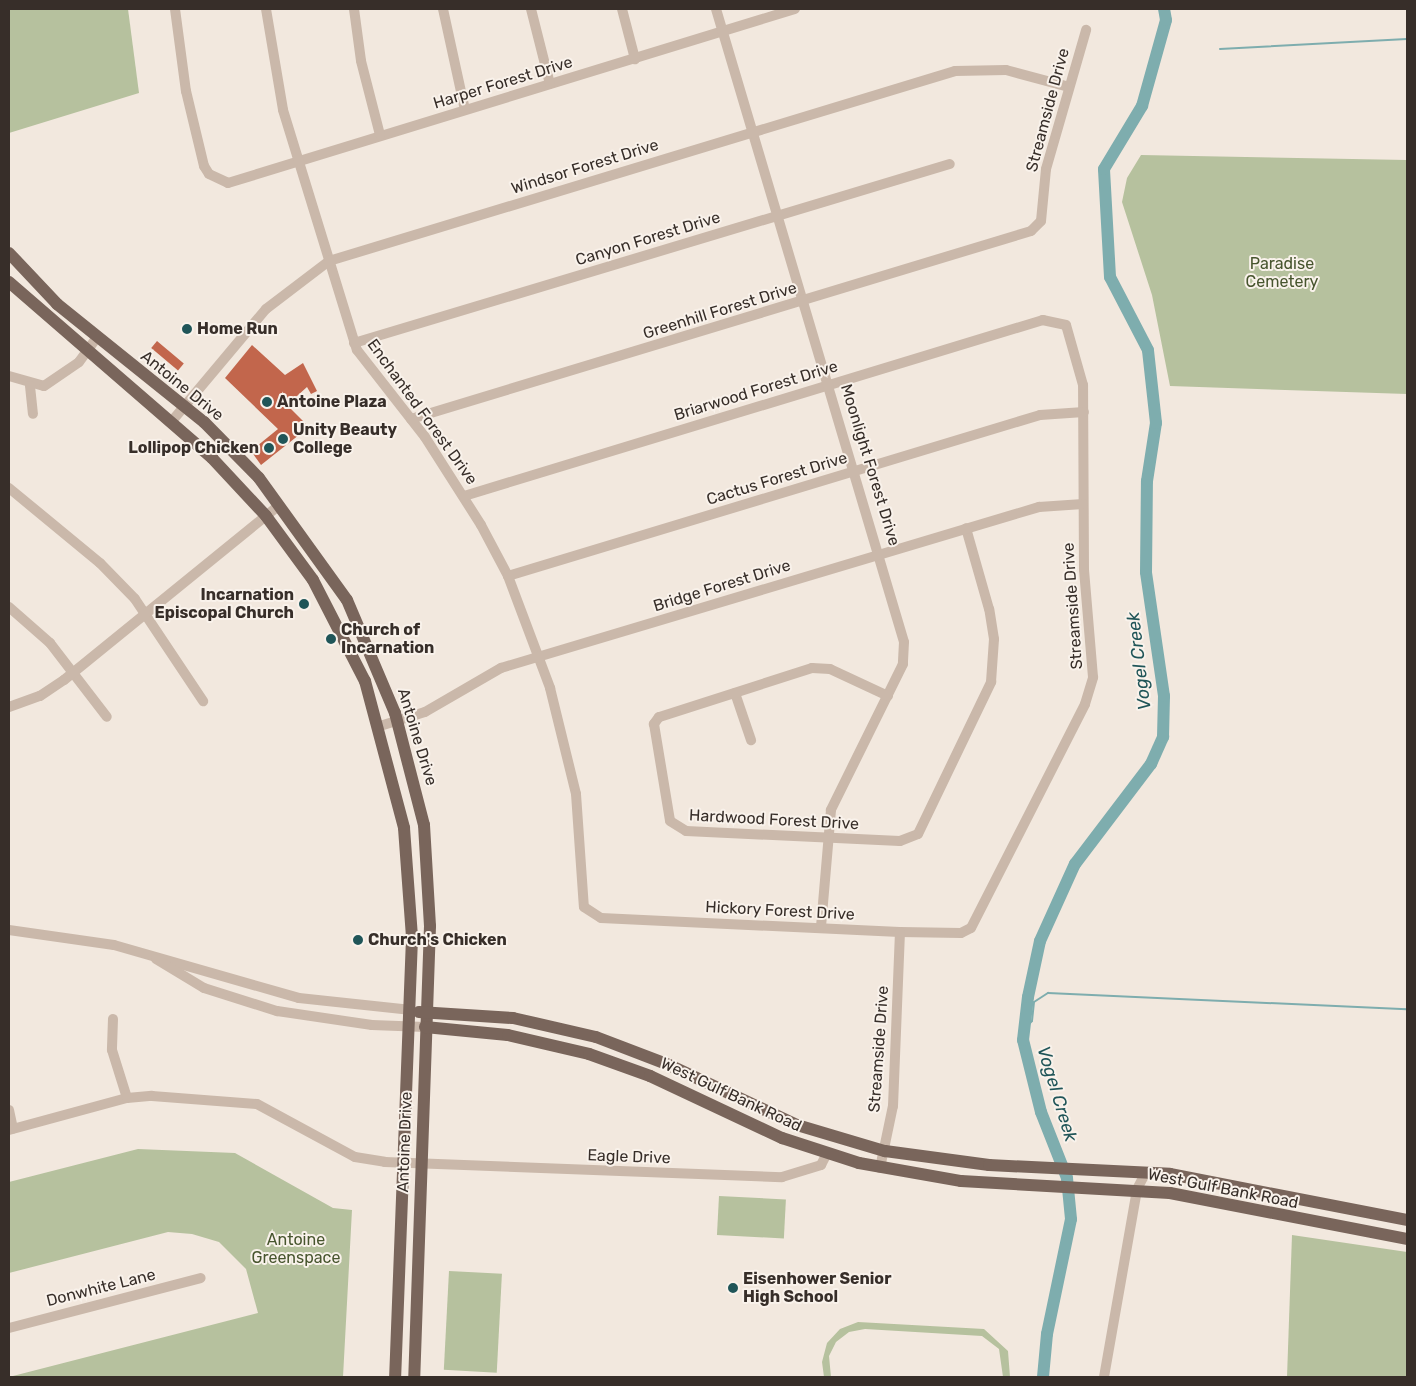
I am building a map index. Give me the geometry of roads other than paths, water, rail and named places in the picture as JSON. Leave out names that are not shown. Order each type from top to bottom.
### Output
[{"type":"main road","name":"Antoine Drive","points":[[9,253],[22,270],[96,338],[184,407],[230,448],[279,505],[347,600],[398,722],[426,841],[430,926],[424,1027],[414,1377]]},
{"type":"main road","points":[[9,281],[22,270]]},
{"type":"main road","name":"Antoine Drive","points":[[9,281],[86,352],[172,421],[266,516],[336,621],[365,681],[394,776],[409,871],[411,1010],[402,1162],[395,1377]]},
{"type":"main road","name":"West Gulf Bank Road","points":[[411,1010],[425,1013],[490,1015],[544,1024],[630,1049],[777,1116],[884,1151],[937,1160],[1146,1172],[1407,1220]]},
{"type":"main road","points":[[487,1033],[490,1015]]},
{"type":"main road","points":[[538,1040],[544,1024]]},
{"type":"main road","name":"West Gulf Bank Road","points":[[424,1027],[538,1040],[650,1076],[768,1132],[827,1153],[880,1168],[1017,1185],[1137,1189],[1407,1239]]},
{"type":"main road","points":[[768,1132],[777,1116]]},
{"type":"main road","points":[[1017,1185],[1019,1166]]},
{"type":"main road","points":[[1293,1219],[1297,1201]]},
{"type":"main road","points":[[398,1328],[415,1328]]},
{"type":"street","name":"Harper Forest Drive","points":[[176,9],[195,134],[209,174],[220,181],[228,183],[795,9]]},
{"type":"street","name":"Enchanted Forest Drive","points":[[266,9],[276,81],[298,161],[354,343],[411,419],[464,496],[508,576],[539,657],[574,786],[582,902],[587,912]]},
{"type":"street","points":[[354,9],[361,61],[380,135]]},
{"type":"street","points":[[444,9],[465,110]]},
{"type":"street","points":[[531,9],[550,84]]},
{"type":"street","points":[[622,9],[635,59]]},
{"type":"street","name":"Moonlight Forest Drive","points":[[716,9],[777,216],[881,554],[905,650],[888,696],[831,810],[821,927]]},
{"type":"street","name":"Streamside Drive","points":[[1036,227],[1042,213],[1046,169],[1086,30]]},
{"type":"street","name":"Windsor Forest Drive","points":[[172,421],[266,309],[329,261],[752,131],[955,71],[1006,70],[1069,87]]},
{"type":"street","name":"Canyon Forest Drive","points":[[354,343],[950,164]]},
{"type":"street","name":"Greenhill Forest Drive","points":[[411,419],[804,301],[1036,227]]},
{"type":"street","name":"Briarwood Forest Drive","points":[[464,496],[1043,320],[1058,320]]},
{"type":"street","name":"Streamside Drive","points":[[971,928],[1092,686],[1083,504],[1084,412],[1081,374],[1066,325],[1058,320]]},
{"type":"street","points":[[9,376],[30,386],[49,384],[86,352],[96,338]]},
{"type":"street","points":[[30,386],[32,414]]},
{"type":"street","name":"Cactus Forest Drive","points":[[508,576],[1040,415],[1084,412]]},
{"type":"street","points":[[9,488],[100,563],[146,612],[203,701]]},
{"type":"street","name":"Bridge Forest Drive","points":[[380,726],[398,722],[439,705],[484,674],[1039,506],[1083,504]]},
{"type":"street","points":[[9,708],[40,696],[74,671],[279,505]]},
{"type":"street","name":"Hardwood Forest Drive","points":[[736,692],[659,717],[654,724],[669,816],[674,827],[900,840],[918,834],[980,711],[993,667],[989,608],[966,528]]},
{"type":"street","points":[[9,607],[74,671],[107,717]]},
{"type":"street","points":[[751,740],[736,692],[821,668],[888,696]]},
{"type":"street","name":"Hickory Forest Drive","points":[[587,912],[601,918],[900,932],[961,933],[971,928]]},
{"type":"street","name":"West Gulf Bank Road","points":[[9,930],[82,938],[142,952],[299,998],[411,1010]]},
{"type":"street","name":"Streamside Drive","points":[[880,1168],[893,1106],[900,932]]},
{"type":"street","name":"West Gulf Bank Road","points":[[142,952],[204,988],[296,1015],[372,1026],[410,1025],[424,1027]]},
{"type":"street","points":[[296,1015],[299,998]]},
{"type":"street","points":[[113,1019],[112,1050],[127,1098]]},
{"type":"street","name":"Eagle Drive","points":[[11,1129],[127,1098],[257,1104],[355,1157],[402,1162],[782,1177],[821,1165],[827,1153]]},
{"type":"street","points":[[9,1110],[11,1129]]},
{"type":"street","points":[[1104,1377],[1137,1189],[1146,1172]]},
{"type":"street","name":"Donwhite Lane","points":[[9,1328],[201,1278]]},
{"type":"waterway","name":"Vogel Creek","points":[[1043,1377],[1047,1334],[1071,1219],[1067,1178],[1041,1112],[1023,1040],[1028,997],[1040,941],[1075,864],[1151,764],[1163,737],[1164,696],[1146,572],[1147,481],[1156,423],[1148,350],[1110,277],[1104,169],[1142,106],[1166,20],[1164,9]]},
{"type":"waterway","points":[[1220,49],[1407,39]]},
{"type":"waterway","points":[[1024,1029],[1032,1021],[1034,1002],[1048,993],[1407,1009]]},
{"type":"place","name":"Home Run","points":[[187,329]]},
{"type":"place","name":"Antoine Plaza","points":[[267,402]]},
{"type":"place","name":"Unity Beauty College","points":[[283,439]]},
{"type":"place","name":"Lollipop Chicken","points":[[269,448]]},
{"type":"place","name":"Incarnation Episcopal Church","points":[[304,604]]},
{"type":"place","name":"Church of Incarnation","points":[[331,639]]},
{"type":"place","name":"Church's Chicken","points":[[358,940]]},
{"type":"place","name":"Eisenhower Senior High School","points":[[733,1288]]},
{"type":"park label","name":"Paradise Cemetery","points":[[1282,273]]},
{"type":"park label","name":"Antoine Greenspace","points":[[296,1249]]}]
